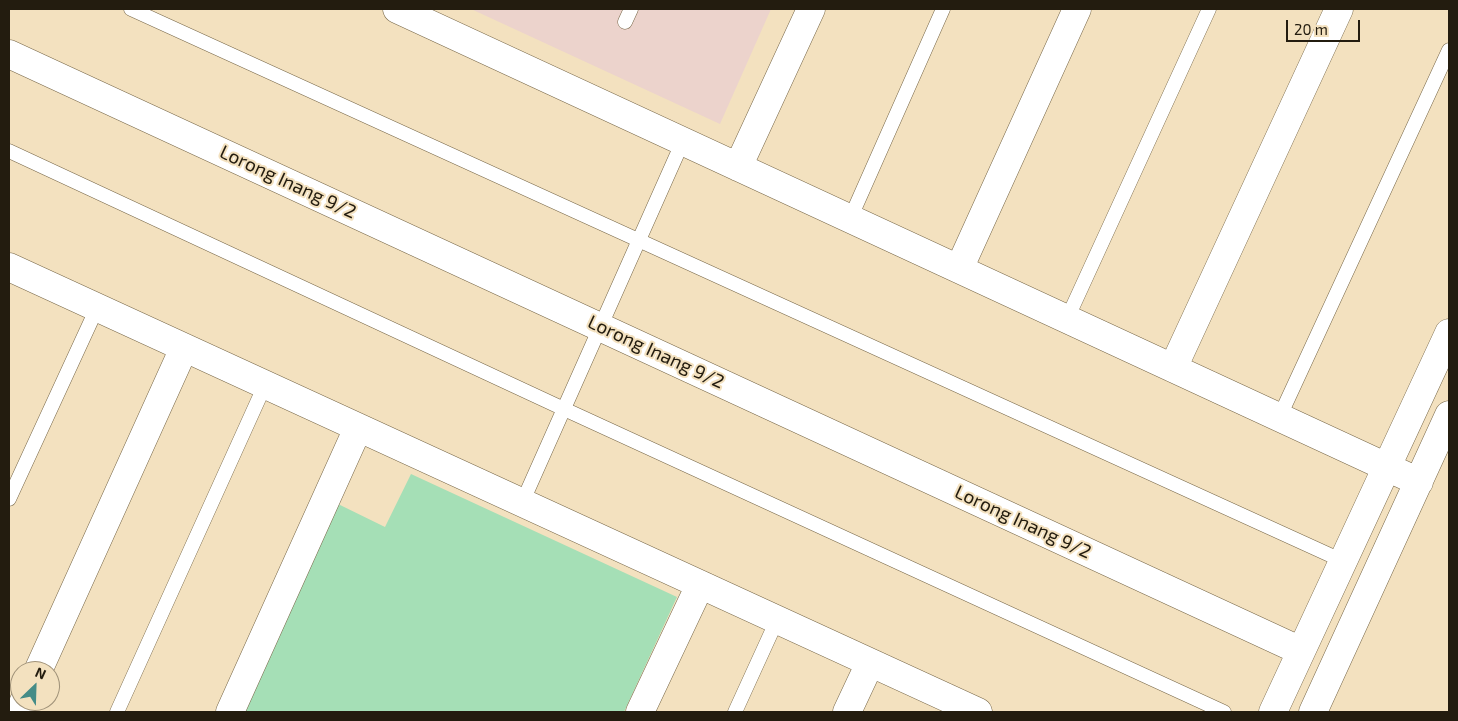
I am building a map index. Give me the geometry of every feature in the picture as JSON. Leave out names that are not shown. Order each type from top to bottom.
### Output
[{"type":"street","points":[[396,9],[1419,482]]},
{"type":"street","points":[[738,167],[811,9]]},
{"type":"street","points":[[959,269],[1077,9]]},
{"type":"street","points":[[1173,368],[1339,9]]},
{"type":"street","name":"Lorong Inang 9/2","points":[[9,54],[1302,651]]},
{"type":"street","points":[[9,269],[870,663],[942,705],[978,712]]},
{"type":"street","points":[[1273,712],[1449,333]]},
{"type":"street","points":[[43,661],[184,348]]},
{"type":"street","points":[[1313,712],[1449,415]]},
{"type":"street","points":[[230,712],[358,428]]},
{"type":"street","points":[[640,712],[700,585]]},
{"type":"street","points":[[847,712],[870,663]]},
{"type":"lane","points":[[131,9],[1344,561]]},
{"type":"lane","points":[[626,22],[631,9]]},
{"type":"lane","points":[[850,219],[943,9]]},
{"type":"lane","points":[[1067,319],[1209,9]]},
{"type":"lane","points":[[1279,418],[1449,50]]},
{"type":"lane","points":[[522,503],[683,141]]},
{"type":"lane","points":[[9,151],[564,409],[1224,712]]},
{"type":"lane","points":[[9,499],[97,308]]},
{"type":"lane","points":[[117,712],[265,385]]},
{"type":"lane","points":[[735,712],[777,620]]},
{"type":"shaded area","points":[[471,9],[771,9],[720,124]]},
{"type":"green space","points":[[411,474],[677,597],[624,712],[235,712],[336,503],[385,527]]}]
